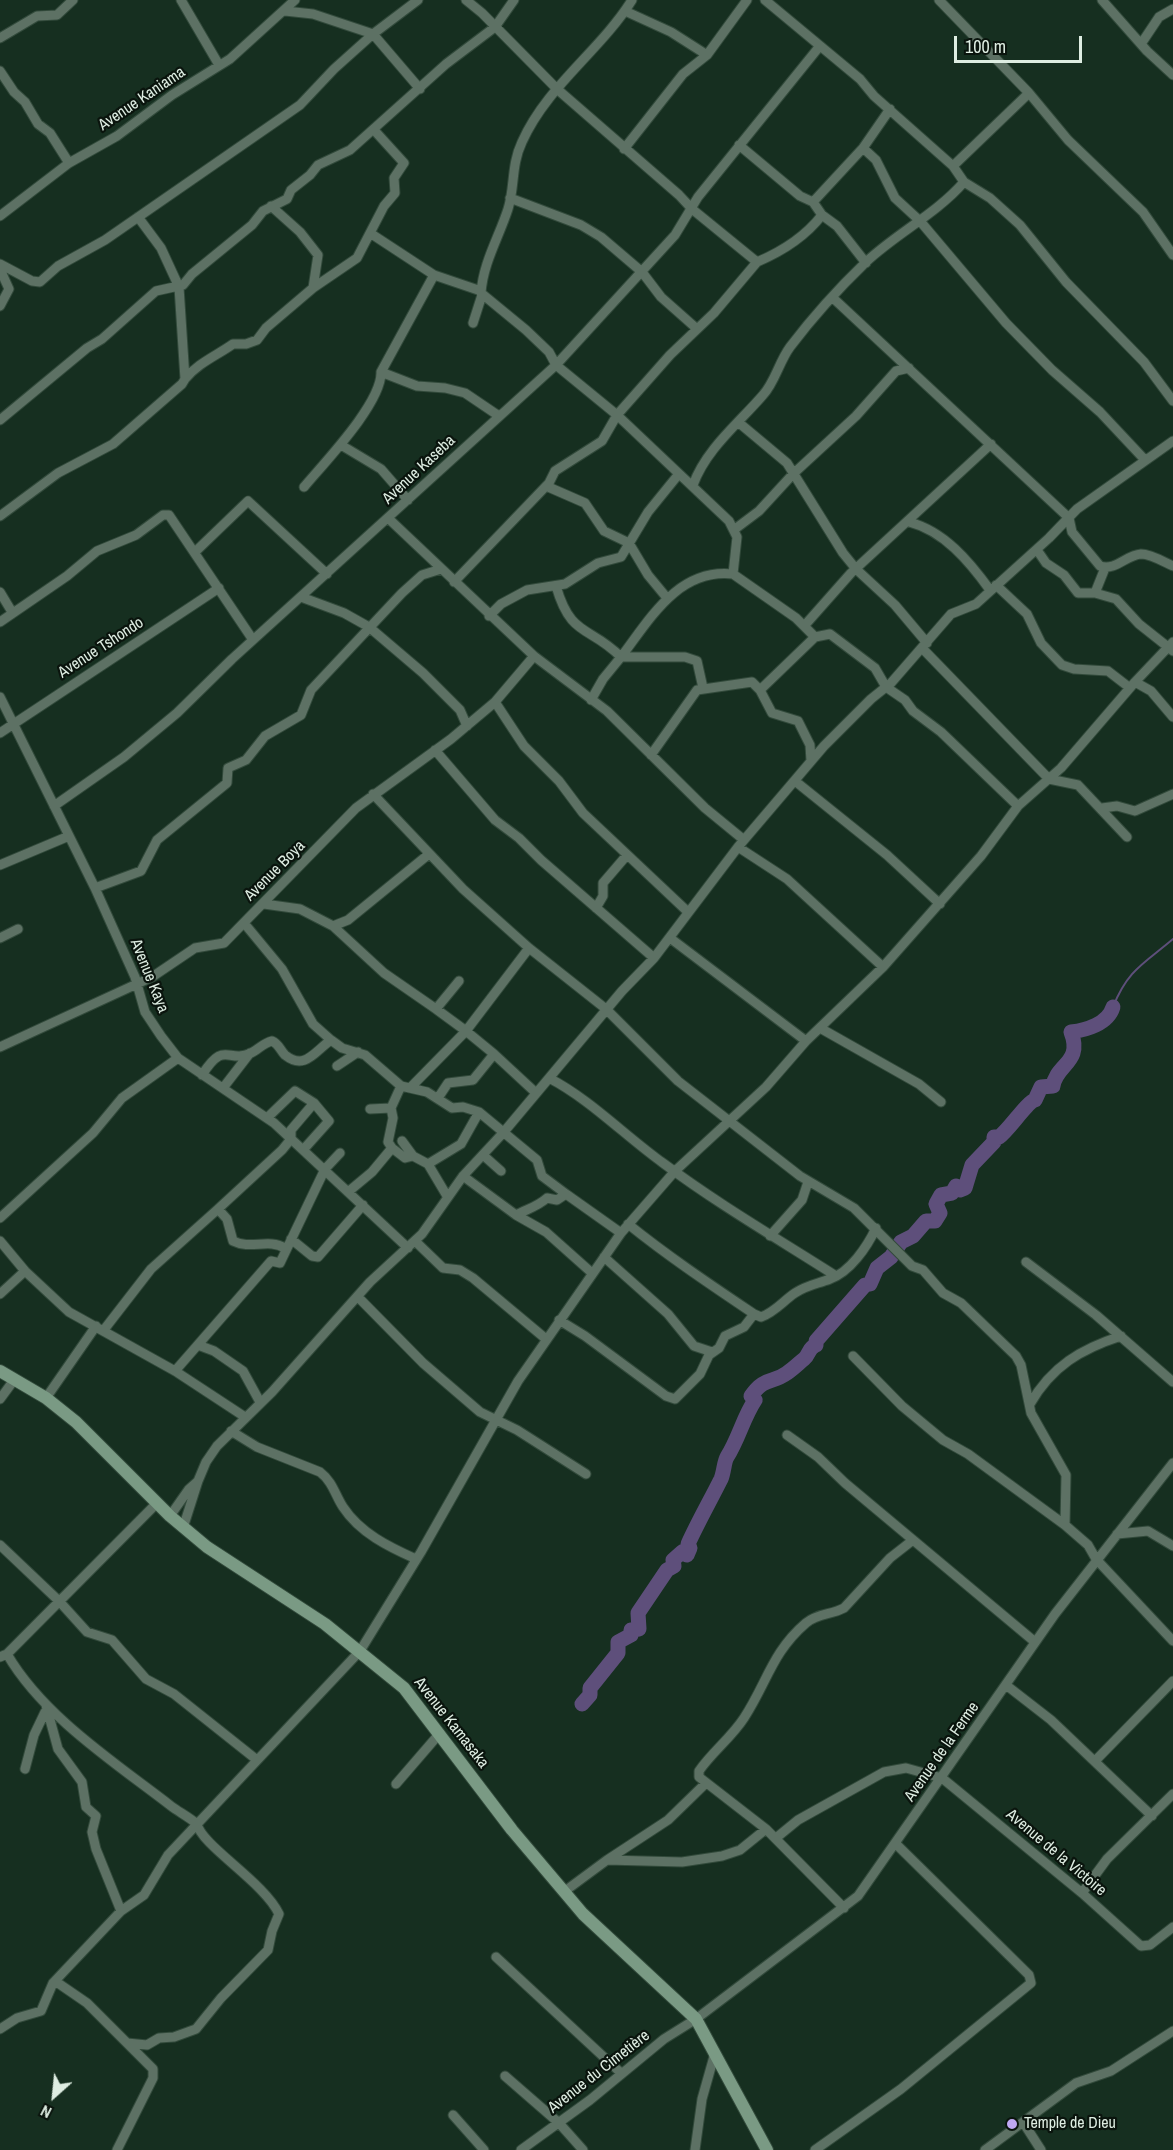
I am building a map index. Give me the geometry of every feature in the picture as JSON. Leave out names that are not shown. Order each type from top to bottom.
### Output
[{"type":"street","points":[[0,38],[37,16],[57,15],[73,0]]},
{"type":"street","points":[[181,0],[219,65]]},
{"type":"street","name":"Avenue Kaniama","points":[[0,216],[69,163],[117,136],[172,95],[219,65],[285,11],[295,0]]},
{"type":"street","points":[[0,264],[24,277],[40,282],[58,266],[84,254],[300,105],[316,85],[373,34],[418,0]]},
{"type":"street","points":[[466,0],[557,89],[680,195],[692,209],[757,262]]},
{"type":"street","points":[[0,420],[87,348],[102,339],[156,291],[179,287],[271,206],[287,199],[291,190],[310,175],[318,165],[350,150],[420,89],[446,63],[495,27],[514,0]]},
{"type":"street","points":[[473,323],[510,198],[511,176],[522,141],[557,89],[632,0]]},
{"type":"street","points":[[624,148],[683,74],[707,55],[747,0]]},
{"type":"street","points":[[765,0],[860,79],[874,96],[953,166],[964,182],[990,198],[1029,234],[1066,282],[1144,362],[1173,401]]},
{"type":"street","points":[[939,0],[1029,93],[1068,140],[1143,212],[1171,249]]},
{"type":"street","points":[[1102,0],[1141,44],[1173,75]]},
{"type":"street","points":[[1141,44],[1159,17],[1173,9]]},
{"type":"street","points":[[285,11],[313,14],[373,34],[420,89]]},
{"type":"street","points":[[625,11],[671,32],[707,55]]},
{"type":"street","name":"Avenue Kaseba","points":[[54,806],[152,735],[364,538],[389,519],[556,365],[589,326],[675,235],[739,145],[819,47]]},
{"type":"street","points":[[0,70],[14,92],[26,102],[38,124],[50,133],[69,163]]},
{"type":"street","points":[[953,166],[1029,93]]},
{"type":"street","points":[[813,202],[863,148],[890,109]]},
{"type":"street","points":[[0,516],[57,473],[113,444],[185,379],[195,367],[213,359],[233,344],[246,344],[257,340],[266,328],[313,288],[357,258],[384,206],[395,194],[394,178],[404,163],[374,130]]},
{"type":"street","points":[[739,145],[800,196],[813,202],[822,215],[837,226],[866,263]]},
{"type":"street","points":[[863,148],[876,160],[895,198],[920,220],[933,239],[1014,331],[1052,370],[1100,412],[1145,460]]},
{"type":"street","points":[[693,485],[715,448],[765,393],[789,348],[833,298],[866,263],[907,227],[939,208],[964,182]]},
{"type":"street","points":[[510,198],[581,225],[602,237],[642,272],[662,297],[696,328]]},
{"type":"street","points":[[271,206],[300,232],[318,255],[313,288]]},
{"type":"street","points":[[454,582],[546,486],[555,471],[573,457],[597,446],[617,415],[696,328],[714,313],[757,262],[799,240],[822,215]]},
{"type":"street","points":[[138,217],[161,248],[179,287],[185,379]]},
{"type":"street","points":[[370,233],[434,274],[481,293],[543,346],[556,365],[617,415],[678,475],[693,485],[735,529],[737,544],[733,574]]},
{"type":"street","points":[[0,269],[9,289]]},
{"type":"street","points":[[303,487],[341,445],[379,388],[381,372],[434,274]]},
{"type":"street","points":[[0,306],[9,289],[24,277]]},
{"type":"street","points":[[833,298],[1069,518],[1069,526],[1076,539],[1091,557],[1105,568]]},
{"type":"street","points":[[735,529],[759,511],[793,474],[856,416],[896,371],[909,368]]},
{"type":"street","points":[[381,372],[417,386],[445,388],[465,393],[499,416]]},
{"type":"street","points":[[738,422],[781,458],[856,569],[895,605],[924,645],[1049,779],[1078,785],[1127,837]]},
{"type":"street","points":[[183,1528],[198,1481],[211,1454],[231,1431],[277,1387],[381,1272],[411,1244],[463,1176],[503,1133],[606,1009],[654,958],[741,843],[824,746],[886,687],[951,614],[976,604],[1037,550],[1077,510],[1173,441]]},
{"type":"street","points":[[805,626],[856,569],[991,444]]},
{"type":"street","points":[[341,445],[381,469],[408,500]]},
{"type":"street","points":[[489,616],[501,604],[527,590],[565,584],[598,563],[621,558],[654,504],[678,475]]},
{"type":"street","points":[[546,486],[585,503],[604,531],[629,543],[648,575],[667,598]]},
{"type":"street","points":[[195,552],[248,501],[327,574]]},
{"type":"street","points":[[0,622],[67,576],[97,551],[146,530],[164,515],[169,515],[174,519],[253,640]]},
{"type":"street","points":[[389,519],[489,616],[534,656],[607,711],[741,843],[787,879],[883,968]]},
{"type":"street","points":[[909,522],[925,526],[938,534],[993,588],[1027,614],[1041,643],[1062,665],[1074,669],[1108,671],[1132,685],[1151,691],[1173,717]]},
{"type":"street","points":[[0,2029],[17,2018],[41,2011],[55,1981],[121,1911],[144,1895],[168,1855],[296,1722],[360,1651],[518,1382],[546,1338],[628,1224],[675,1171],[766,1087],[806,1041],[883,968],[981,856],[1018,806],[1061,768],[1132,685],[1171,647],[1139,624],[1116,599],[1095,592],[1078,592],[1064,575],[1046,563],[1037,550]]},
{"type":"street","points":[[1095,592],[1105,568],[1138,554],[1147,554],[1173,566]]},
{"type":"street","points":[[95,888],[141,871],[158,840],[227,783],[228,768],[246,760],[265,736],[301,715],[311,690],[369,627],[413,582],[422,575],[441,569]]},
{"type":"street","points":[[591,700],[603,679],[667,598],[682,586],[700,579],[725,573],[733,574],[805,626],[816,638]]},
{"type":"street","points":[[556,586],[562,608],[575,626],[614,649],[621,657],[686,657],[697,661],[703,688]]},
{"type":"street","name":"Avenue Tshondo","points":[[0,733],[219,588]]},
{"type":"street","points":[[0,592],[12,612]]},
{"type":"street","points":[[301,597],[345,613],[369,627],[453,702],[460,710],[467,726]]},
{"type":"street","points":[[760,690],[776,671],[816,638],[824,633],[835,636],[875,668],[886,687],[941,732],[1018,806]]},
{"type":"street","name":"Avenue Boya","points":[[0,1047],[137,985],[172,966],[195,948],[223,944],[373,794],[467,726],[495,702],[534,656]]},
{"type":"street","points":[[651,755],[695,692],[703,688],[752,682],[760,690],[772,713],[798,721],[810,745],[811,761]]},
{"type":"street","name":"Avenue Kaya","points":[[0,697],[95,888],[137,985],[145,1012],[178,1058],[268,1117],[348,1192],[411,1244],[443,1268],[460,1270],[473,1278],[546,1338]]},
{"type":"street","points":[[495,702],[524,746],[559,781],[582,813],[688,912]]},
{"type":"street","points":[[810,745],[824,746]]},
{"type":"street","points":[[435,750],[495,820],[519,838],[654,958]]},
{"type":"street","points":[[795,781],[887,855],[940,904]]},
{"type":"street","points":[[373,794],[463,889],[529,948],[606,1009],[678,1081],[730,1119],[808,1182],[848,1204],[876,1228],[912,1266],[927,1274],[943,1293],[961,1303],[1016,1356],[1021,1365],[1034,1421],[1066,1475],[1065,1525]]},
{"type":"street","points":[[1102,808],[1117,806],[1135,811],[1173,794]]},
{"type":"street","points":[[0,865],[69,836]]},
{"type":"street","points":[[333,926],[348,920],[429,854]]},
{"type":"street","points":[[596,908],[603,896],[603,884],[627,855]]},
{"type":"street","points":[[264,904],[300,909],[333,926],[384,973],[466,1031],[535,1092]]},
{"type":"street","points":[[244,923],[282,969],[313,1024],[331,1040],[342,1048],[365,1055],[405,1087],[418,1089],[438,1098],[452,1108],[463,1107],[479,1112],[537,1160],[542,1176],[621,1233]]},
{"type":"street","points":[[0,938],[18,929]]},
{"type":"street","points":[[670,938],[806,1041]]},
{"type":"street","points":[[412,1156],[405,1158],[388,1142],[393,1118],[391,1108],[405,1087],[466,1031],[529,948]]},
{"type":"street","points":[[436,1009],[459,981]]},
{"type":"street","points":[[820,1028],[920,1084],[941,1102]]},
{"type":"street","points":[[223,1088],[250,1053],[272,1041],[284,1054],[301,1062],[308,1061],[331,1040]]},
{"type":"street","points":[[337,1066],[358,1052]]},
{"type":"street","points":[[201,1075],[211,1060],[223,1054],[250,1053]]},
{"type":"street","points":[[438,1098],[448,1083],[473,1080],[494,1054]]},
{"type":"street","points":[[0,1218],[93,1133],[122,1098],[178,1058]]},
{"type":"street","points":[[549,1078],[581,1098],[675,1171],[770,1236],[836,1276]]},
{"type":"street","points":[[46,1398],[99,1328],[151,1269],[282,1150],[297,1144],[329,1120],[314,1103],[295,1091],[268,1117]]},
{"type":"street","points":[[297,1144],[291,1130],[314,1103]]},
{"type":"street","points":[[369,1110],[391,1108]]},
{"type":"street","points":[[428,1164],[461,1144],[479,1112]]},
{"type":"street","points":[[402,1141],[412,1156],[428,1164],[447,1196]]},
{"type":"street","points":[[348,1192],[372,1172],[392,1148]]},
{"type":"street","points":[[175,1371],[183,1358],[198,1345],[251,1281],[271,1261],[280,1263],[285,1248],[325,1169],[340,1153]]},
{"type":"street","points":[[483,1155],[501,1171]]},
{"type":"street","points":[[463,1176],[516,1215],[546,1232],[592,1273]]},
{"type":"street","points":[[770,1236],[802,1200],[808,1182]]},
{"type":"street","points":[[516,1215],[526,1209],[535,1209],[547,1198],[557,1200],[566,1194]]},
{"type":"street","points":[[291,1239],[312,1256],[318,1257],[363,1205]]},
{"type":"street","points":[[218,1209],[227,1219],[233,1242],[243,1246],[274,1242],[285,1248]]},
{"type":"street","points":[[628,1224],[681,1266],[704,1277],[718,1292],[761,1317],[773,1312],[783,1301],[811,1284],[836,1276],[859,1255],[876,1228]]},
{"type":"street","points":[[0,1241],[25,1271],[56,1302],[175,1371],[245,1417]]},
{"type":"street","points":[[604,1257],[668,1314],[694,1346],[712,1352]]},
{"type":"street","points":[[1026,1262],[1121,1336],[1173,1382]]},
{"type":"street","points":[[0,1294],[25,1271]]},
{"type":"street","points":[[358,1297],[423,1363],[480,1413],[517,1430],[586,1474]]},
{"type":"street","points":[[559,1320],[585,1336],[666,1396],[675,1399],[700,1374],[712,1352],[719,1348],[725,1336],[744,1327],[754,1314]]},
{"type":"street","points":[[1030,1404],[1044,1384],[1074,1356],[1090,1346],[1121,1336]]},
{"type":"street","points":[[198,1345],[214,1351],[243,1371],[260,1402]]},
{"type":"street","points":[[853,1356],[902,1406],[943,1440],[968,1454],[1065,1525],[1088,1545],[1096,1559],[1173,1641]]},
{"type":"street","name":"Avenue Kamasaka","points":[[0,1371],[46,1398],[93,1438],[183,1528],[360,1651],[404,1688],[512,1830],[583,1914],[696,2019],[767,2150]]},
{"type":"street","points":[[0,1399],[14,1380]]},
{"type":"street","points":[[231,1431],[257,1447],[320,1472],[327,1477],[342,1506],[358,1526],[416,1559]]},
{"type":"street","points":[[787,1435],[818,1457],[1035,1642]]},
{"type":"street","name":"Avenue de la Ferme","points":[[696,2019],[844,1908],[864,1889],[1035,1642],[1096,1559],[1173,1463]]},
{"type":"street","points":[[170,1516],[189,1489],[198,1481]]},
{"type":"street","points":[[127,2043],[147,2045],[159,2038],[174,2037],[196,2029],[221,1998],[260,1960],[269,1947],[272,1931],[279,1917],[277,1910],[257,1883],[201,1833],[197,1824],[45,1708],[3,1655],[156,1503]]},
{"type":"street","points":[[1117,1534],[1148,1531],[1173,1546]]},
{"type":"street","points":[[844,1908],[776,1838],[699,1777],[699,1771],[734,1732],[759,1695],[777,1653],[808,1621],[823,1612],[836,1612],[844,1608],[890,1558],[913,1540]]},
{"type":"street","points":[[0,1545],[59,1601],[87,1632],[112,1640],[146,1679],[174,1694],[257,1760]]},
{"type":"street","points":[[1095,1761],[1173,1681]]},
{"type":"street","points":[[1006,1685],[1051,1720],[1152,1816]]},
{"type":"street","points":[[25,1769],[34,1735],[45,1708]]},
{"type":"street","points":[[45,1708],[58,1749],[82,1782],[86,1807],[96,1816],[92,1832],[96,1849],[121,1911]]},
{"type":"street","points":[[396,1784],[440,1733]]},
{"type":"street","points":[[776,1838],[798,1820],[884,1772],[906,1768],[942,1778]]},
{"type":"street","name":"Avenue de la Victoire","points":[[942,1778],[1082,1893],[1138,1944],[1150,1945],[1173,1927]]},
{"type":"street","points":[[565,1891],[668,1820],[706,1783]]},
{"type":"street","points":[[1082,1893],[1107,1858],[1173,1794]]},
{"type":"street","points":[[607,1860],[703,1860],[736,1852],[766,1829]]},
{"type":"street","points":[[815,2150],[901,2089],[1031,1983],[1029,1975],[993,1937],[896,1844]]},
{"type":"street","points":[[496,1957],[621,2073]]},
{"type":"street","points":[[55,1981],[87,2003],[150,2066],[154,2073],[117,2150]]},
{"type":"street","name":"Avenue du Cimetière","points":[[524,2149],[678,2029],[696,2019]]},
{"type":"street","points":[[985,2150],[1076,2083],[1111,2071],[1173,2031]]},
{"type":"street","points":[[695,2150],[702,2099],[716,2053]]},
{"type":"street","points":[[505,2076],[559,2122],[583,2150]]},
{"type":"street","points":[[453,2115],[484,2150]]},
{"type":"street","points":[[1023,2122],[1041,2150]]},
{"type":"waterway","points":[[1113,1007],[1131,975],[1173,939]]},
{"type":"waterway","points":[[582,1704],[590,1695],[590,1688],[618,1653],[618,1642],[631,1635],[631,1630],[639,1629],[638,1613],[667,1570],[674,1566],[673,1560],[682,1552],[687,1555],[690,1548],[688,1544],[721,1479],[726,1459],[755,1400],[751,1396],[760,1386],[782,1376],[804,1359],[816,1345],[816,1341],[865,1285],[870,1284],[877,1268],[891,1257],[901,1242],[913,1236],[926,1221],[935,1221],[940,1213],[936,1204],[941,1195],[952,1193],[956,1186],[960,1190],[965,1188],[972,1165],[994,1142],[994,1137],[999,1137],[1035,1100],[1041,1087],[1053,1086],[1074,1050],[1071,1032],[1090,1028],[1101,1022],[1113,1007]]},
{"type":"place","name":"Temple de Dieu","points":[[1012,2124]]}]
